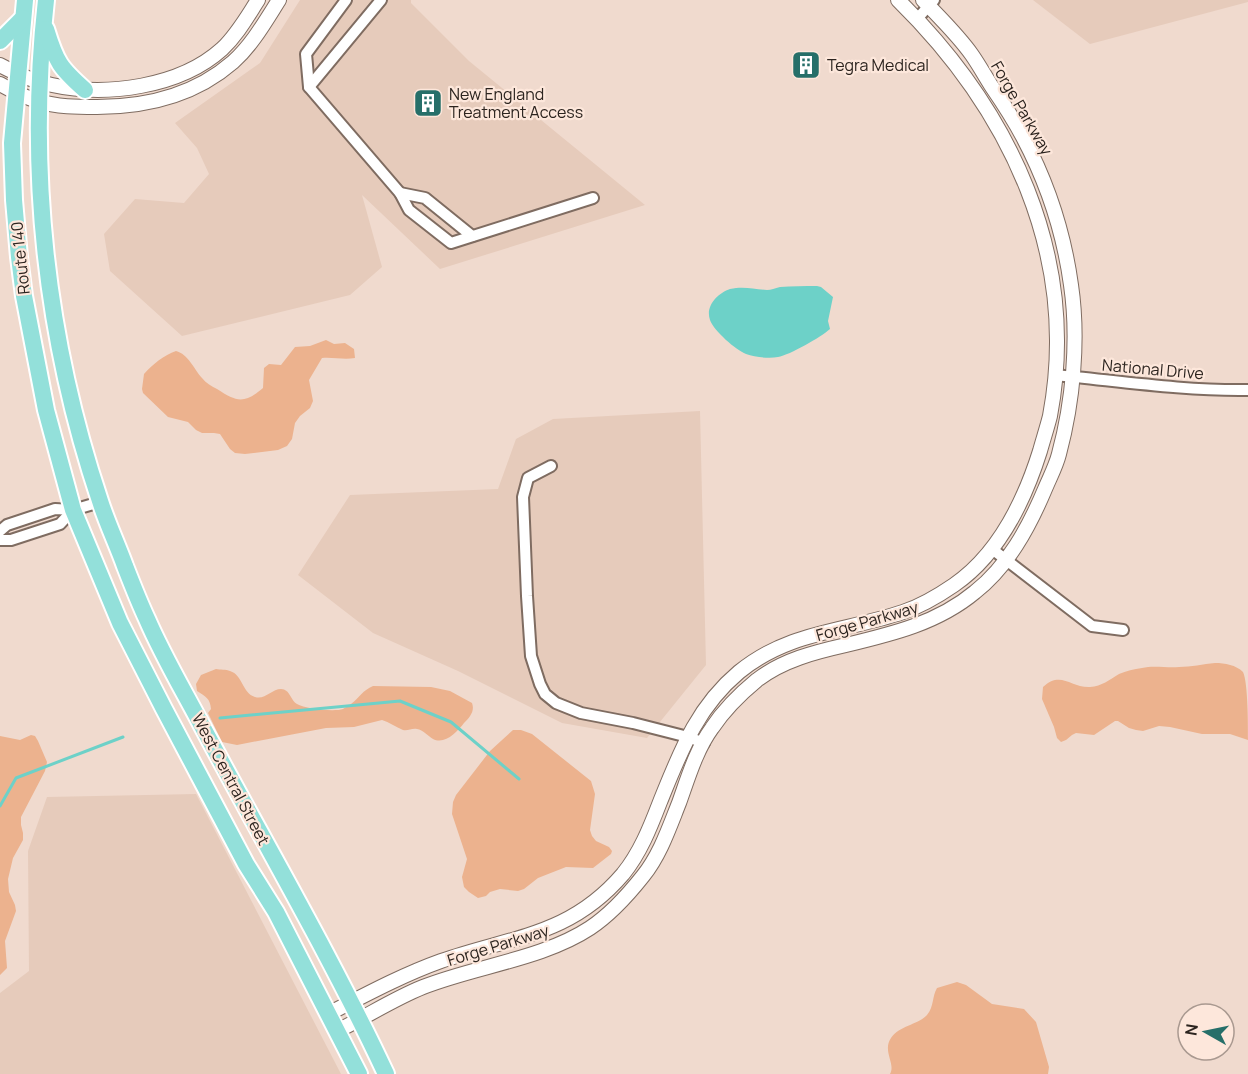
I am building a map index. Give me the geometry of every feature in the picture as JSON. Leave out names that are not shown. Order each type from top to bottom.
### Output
[{"type":"main road","name":"Route 140","points":[[25,0],[12,143],[15,219],[24,296],[46,410],[73,510]]},
{"type":"main road","name":"Route 140","points":[[46,0],[39,82],[42,218],[53,315],[68,391],[100,502]]},
{"type":"main road","points":[[0,41],[23,18]]},
{"type":"main road","points":[[44,21],[52,49],[60,66],[86,90]]},
{"type":"main road","name":"West Central Street","points":[[100,502],[147,620],[361,1019],[386,1074]]},
{"type":"main road","name":"West Central Street","points":[[73,510],[120,623],[246,864],[276,912],[359,1074]]},
{"type":"street","points":[[0,65],[39,82],[63,87],[104,90],[141,86],[178,75],[212,57],[239,30],[258,0]]},
{"type":"street","points":[[0,84],[16,93],[54,105],[124,106],[163,100],[208,80],[234,62],[257,34],[279,0]]},
{"type":"street","points":[[346,0],[306,54],[309,87],[400,193],[409,210],[451,243],[593,198]]},
{"type":"street","points":[[309,87],[381,0]]},
{"type":"street","name":"Forge Parkway","points":[[328,1014],[441,961],[531,935],[569,920],[584,910],[613,884],[637,854],[646,838],[688,737],[701,713],[725,685],[758,658],[792,641],[887,617],[924,604],[957,584],[985,558],[1007,529],[1033,474],[1049,419],[1057,341],[1050,264],[1028,190],[1004,136],[973,88],[926,28],[897,0]]},
{"type":"street","points":[[917,19],[928,2]]},
{"type":"street","name":"Forge Parkway","points":[[337,1031],[391,1001],[424,987],[556,945],[590,928],[621,902],[647,872],[666,838],[693,765],[710,731],[734,701],[761,677],[779,666],[814,653],[908,629],[945,614],[977,591],[1005,560],[1025,532],[1059,457],[1069,403],[1074,363],[1074,331],[1071,286],[1064,246],[1040,172],[1023,136],[972,56],[928,2]]},
{"type":"street","points":[[400,193],[425,198],[472,236]]},
{"type":"street","name":"National Drive","points":[[1055,375],[1143,385],[1248,390]]},
{"type":"street","points":[[551,466],[528,478],[523,497],[531,656],[545,694],[556,703],[581,713],[633,723],[704,743]]},
{"type":"street","points":[[0,531],[7,525],[55,509],[73,510],[100,502]]},
{"type":"street","points":[[0,540],[11,540],[60,524],[73,510]]},
{"type":"street","points":[[992,549],[1092,626],[1123,630]]},
{"type":"shaded area","points":[[300,0],[411,0],[411,3],[469,61],[645,205],[440,269],[362,195],[382,267],[350,295],[182,336],[110,271],[104,234],[135,199],[184,203],[209,174],[197,148],[175,123],[260,63]]},
{"type":"shaded area","points":[[1033,0],[1248,0],[1248,2],[1090,44]]},
{"type":"shaded area","points":[[326,340],[334,344],[345,343],[354,349],[355,358],[322,358],[309,380],[313,401],[310,408],[295,423],[292,439],[287,446],[278,450],[235,453],[220,434],[202,433],[188,422],[168,417],[143,393],[144,374],[159,360],[176,351],[187,358],[209,384],[230,397],[245,399],[263,388],[264,368],[269,364],[281,365],[295,347],[310,346]]},
{"type":"shaded area","points":[[700,411],[706,665],[647,738],[562,723],[458,671],[373,633],[298,575],[350,495],[498,489],[516,439],[553,419]]},
{"type":"shaded area","points":[[1215,663],[1230,665],[1243,672],[1247,694],[1248,740],[1230,734],[1202,734],[1159,726],[1143,731],[1136,730],[1115,721],[1094,735],[1076,733],[1061,742],[1057,738],[1042,699],[1043,687],[1055,680],[1090,687],[1136,669]]},
{"type":"shaded area","points":[[216,669],[234,673],[247,692],[255,697],[259,698],[281,689],[288,693],[297,704],[313,709],[343,709],[373,686],[431,687],[450,691],[472,703],[473,709],[458,730],[442,740],[433,739],[419,730],[403,730],[382,720],[354,727],[326,728],[237,745],[222,742],[208,713],[211,709],[210,702],[197,691],[196,684],[201,675]]},
{"type":"shaded area","points":[[513,730],[532,734],[591,781],[595,794],[590,830],[596,841],[609,847],[612,851],[593,868],[566,867],[538,878],[524,889],[518,891],[500,889],[478,898],[464,887],[462,877],[467,859],[452,814],[453,802],[490,751]]},
{"type":"shaded area","points":[[31,735],[35,736],[38,741],[47,762],[45,771],[21,817],[23,840],[13,858],[8,879],[9,892],[16,911],[5,941],[7,968],[0,975],[0,736],[20,740]]},
{"type":"shaded area","points":[[196,794],[341,1074],[0,1074],[0,993],[29,971],[28,851],[47,797]]},
{"type":"shaded area","points":[[957,982],[966,985],[992,1004],[1024,1009],[1036,1022],[1049,1067],[1048,1074],[890,1074],[888,1048],[891,1038],[899,1030],[927,1015],[937,988]]},
{"type":"water","points":[[817,286],[833,297],[828,321],[830,329],[783,356],[766,358],[746,354],[726,340],[710,320],[711,305],[721,294],[730,289],[767,290],[780,287]]},
{"type":"waterway","points":[[220,718],[400,701],[451,722],[519,779]]},
{"type":"waterway","points":[[0,806],[16,778],[123,737]]},
{"type":"place","name":"Tegra Medical","points":[[806,65]]},
{"type":"place","name":"New England Treatment Access","points":[[428,103]]}]
